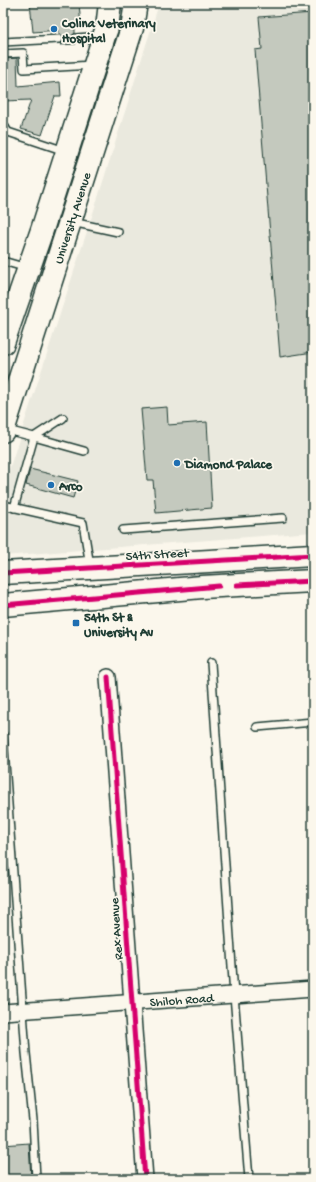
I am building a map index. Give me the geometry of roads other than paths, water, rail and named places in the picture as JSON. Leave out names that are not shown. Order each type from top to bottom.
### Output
[{"type":"main road","name":"University Avenue","points":[[3,343],[7,321],[29,268],[107,28],[110,3]]},
{"type":"main road","name":"University Avenue","points":[[3,430],[132,28],[136,3]]},
{"type":"main road","name":"54th Street","points":[[3,573],[313,555]]},
{"type":"main road","points":[[237,585],[277,570],[286,556]]},
{"type":"main road","points":[[3,605],[237,585],[313,581]]},
{"type":"street","name":"Rex Avenue","points":[[108,677],[145,1179]]},
{"type":"street","name":"Shiloh Road","points":[[3,1012],[313,989]]},
{"type":"lane","points":[[76,38],[104,36]]},
{"type":"lane","points":[[3,42],[59,39]]},
{"type":"lane","points":[[3,54],[23,53],[24,69],[95,64]]},
{"type":"lane","points":[[3,124],[8,132],[67,152]]},
{"type":"lane","points":[[70,221],[118,232]]},
{"type":"lane","points":[[3,261],[29,268]]},
{"type":"lane","points":[[14,508],[34,437],[63,418]]},
{"type":"lane","points":[[3,430],[84,451]]},
{"type":"lane","points":[[3,506],[83,523],[90,568]]},
{"type":"lane","points":[[123,530],[283,518]]},
{"type":"lane","points":[[211,663],[234,995],[249,1179]]},
{"type":"lane","points":[[257,727],[313,722]]},
{"type":"lane","points":[[3,735],[23,1011],[33,1120],[36,1179]]},
{"type":"place","name":"Colina Veterinary Hospital","points":[[54,29]]},
{"type":"place","name":"Diamond Palace","points":[[177,463]]},
{"type":"place","name":"Arco","points":[[51,485]]},
{"type":"place","name":"54th St & University Av","points":[[76,623]]}]
